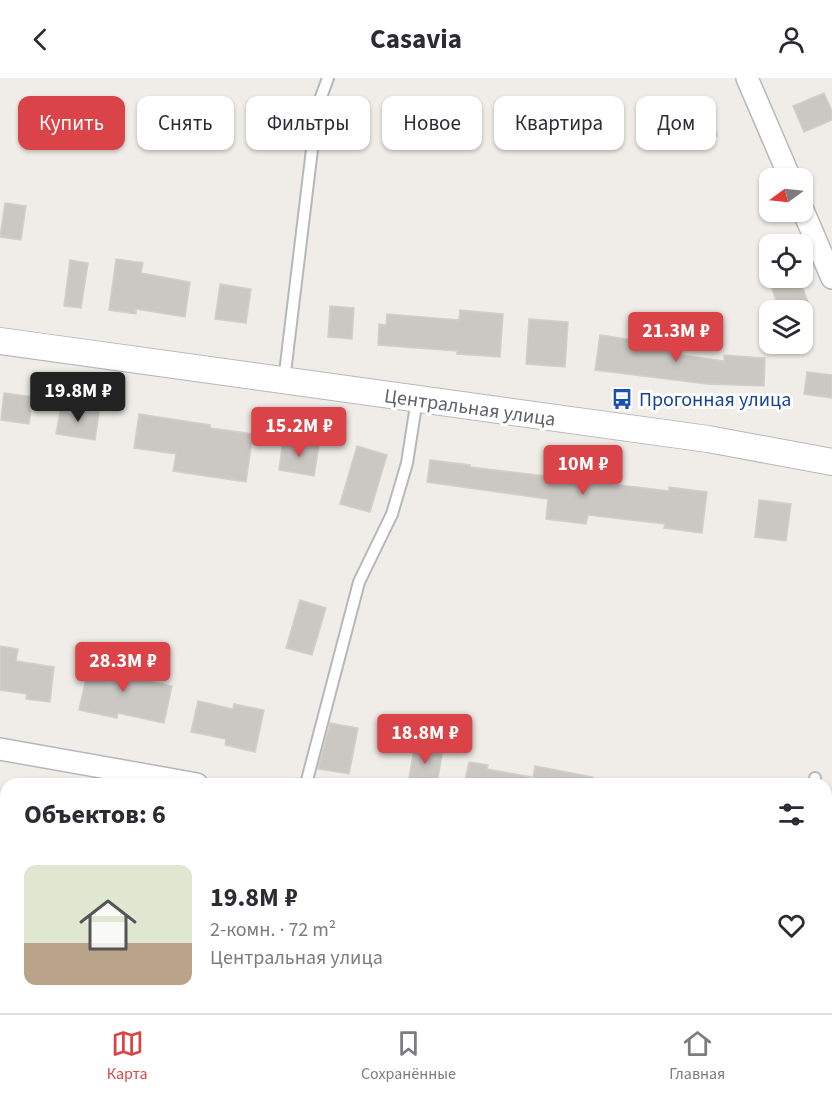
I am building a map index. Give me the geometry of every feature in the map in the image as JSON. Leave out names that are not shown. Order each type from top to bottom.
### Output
[{"type":"street","points":[[747,78],[786,168]]},
{"type":"street","points":[[808,222],[832,278]]},
{"type":"street","name":"Центральная улица","points":[[0,341],[708,439],[832,462]]},
{"type":"street","points":[[0,749],[163,778]]},
{"type":"lane","points":[[284,381],[317,108],[328,78]]},
{"type":"lane","points":[[308,778],[359,582],[392,514],[407,463],[417,399]]},
{"type":"building","points":[[824,93],[832,111],[832,120],[804,132],[793,106]]},
{"type":"building","points":[[5,203],[26,206],[21,240],[0,237]]},
{"type":"building","points":[[116,259],[143,263],[141,273],[190,282],[185,317],[136,309],[136,314],[109,310]]},
{"type":"building","points":[[70,260],[88,263],[81,308],[64,306]]},
{"type":"building","points":[[220,284],[251,289],[246,323],[215,319]]},
{"type":"building","points":[[772,288],[803,288],[807,300],[776,300]]},
{"type":"building","points":[[330,306],[354,308],[352,339],[328,337]]},
{"type":"building","points":[[460,310],[503,314],[500,357],[378,345],[379,324],[386,325],[387,314],[459,320]]},
{"type":"building","points":[[529,319],[568,322],[565,367],[526,364]]},
{"type":"building","points":[[600,335],[654,343],[655,338],[676,341],[674,354],[724,361],[724,355],[765,358],[764,386],[707,384],[595,370]]},
{"type":"building","points":[[807,372],[832,375],[832,398],[804,394]]},
{"type":"building","points":[[4,393],[33,397],[29,424],[1,420]]},
{"type":"building","points":[[61,406],[99,412],[95,440],[56,434]]},
{"type":"building","points":[[139,414],[253,434],[246,482],[173,471],[176,454],[134,448]]},
{"type":"building","points":[[283,440],[319,445],[314,476],[279,470]]},
{"type":"building","points":[[357,446],[387,455],[370,512],[340,504]]},
{"type":"building","points":[[430,460],[669,491],[669,487],[707,492],[702,533],[664,528],[665,524],[588,515],[586,524],[546,519],[548,499],[427,482]]},
{"type":"building","points":[[759,500],[791,504],[786,541],[755,537]]},
{"type":"building","points":[[300,600],[326,608],[312,655],[286,648]]},
{"type":"building","points":[[0,646],[18,649],[16,661],[54,667],[50,702],[26,699],[27,694],[0,690]]},
{"type":"building","points":[[91,656],[128,664],[126,676],[172,686],[164,723],[118,713],[117,718],[79,710]]},
{"type":"building","points":[[198,701],[233,709],[234,704],[264,710],[255,752],[225,745],[226,739],[191,732]]},
{"type":"building","points":[[330,723],[358,728],[349,774],[318,769]]},
{"type":"building","points":[[415,743],[443,748],[438,778],[409,778]]},
{"type":"building","points":[[469,762],[488,765],[487,769],[531,777],[531,778],[465,778]]},
{"type":"building","points":[[535,766],[593,777],[593,778],[533,778]]},
{"type":"place","name":"Прогонная улица","points":[[622,399]]}]
